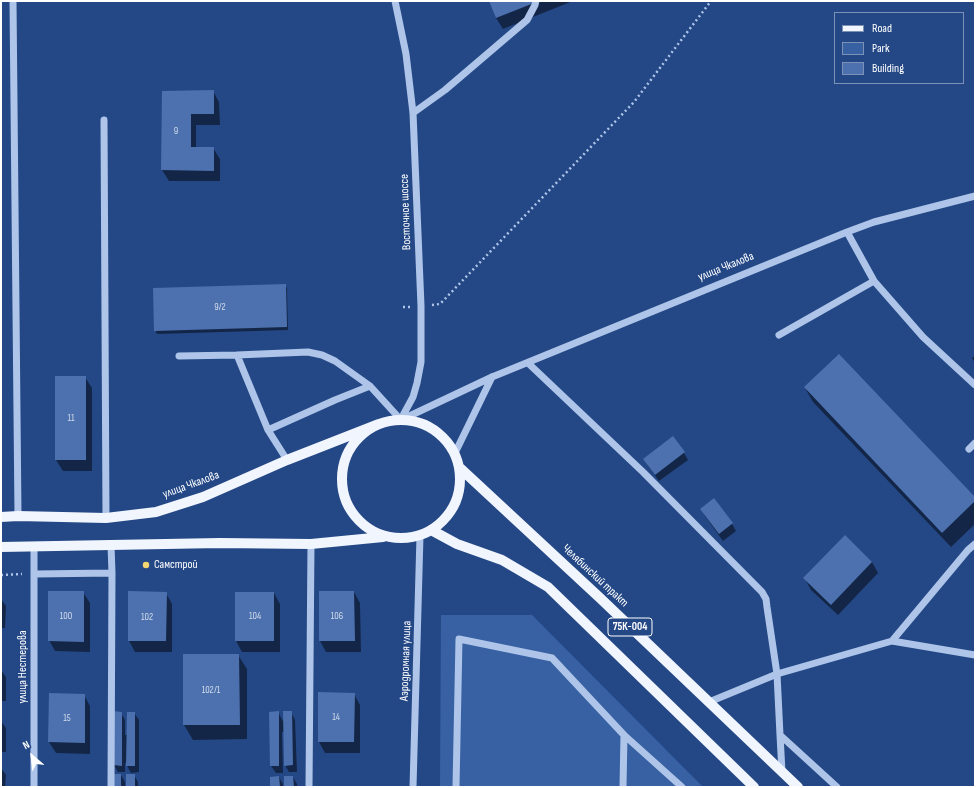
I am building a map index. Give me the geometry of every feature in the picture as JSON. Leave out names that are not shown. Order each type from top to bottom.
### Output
[{"type":"main road","points":[[1,547],[220,543],[311,544],[383,537],[420,536],[433,531],[448,518],[457,500],[460,468],[455,453],[442,436],[423,424],[401,420],[379,424],[360,436],[343,462],[342,493],[357,520],[383,537]]},
{"type":"main road","name":"улица Чкалова","points":[[1,517],[106,518],[156,512],[202,497],[287,460],[379,424]]},
{"type":"main road","name":"Челябинский тракт","points":[[460,468],[798,787]]},
{"type":"main road","name":"75К-004","points":[[433,531],[458,544],[502,560],[548,587],[754,787]]},
{"type":"street","points":[[13,1],[18,516]]},
{"type":"street","name":"Восточное шоссе","points":[[395,1],[406,54],[413,113],[421,306],[421,362],[413,397],[401,420]]},
{"type":"street","points":[[413,113],[445,90],[527,20],[536,1]]},
{"type":"street","points":[[104,120],[106,518]]},
{"type":"street","name":"улица Чкалова","points":[[401,420],[492,377],[847,232],[874,222],[975,196]]},
{"type":"street","points":[[847,232],[874,281],[923,337],[975,385]]},
{"type":"street","points":[[779,335],[874,281]]},
{"type":"street","points":[[179,356],[293,352],[308,352],[322,355],[335,361],[370,386],[401,420]]},
{"type":"street","points":[[237,355],[268,430],[287,460]]},
{"type":"street","points":[[528,363],[643,472],[762,592],[766,599],[777,674],[782,772]]},
{"type":"street","points":[[455,453],[492,377]]},
{"type":"street","points":[[268,430],[370,386]]},
{"type":"street","points":[[969,449],[975,443]]},
{"type":"street","name":"Аэродромная улица","points":[[413,787],[420,536]]},
{"type":"street","points":[[309,787],[311,544]]},
{"type":"street","points":[[892,641],[968,550],[975,544]]},
{"type":"street","points":[[111,545],[111,787]]},
{"type":"street","name":"улица Нестерова","points":[[34,547],[34,787]]},
{"type":"street","points":[[34,574],[112,573]]},
{"type":"street","points":[[456,787],[459,638],[552,658],[624,735],[682,787]]},
{"type":"street","points":[[709,702],[777,674],[892,641],[975,655]]},
{"type":"street","points":[[623,787],[624,735]]},
{"type":"street","points":[[780,735],[837,787]]},
{"type":"path","points":[[403,307],[440,304],[634,102],[711,1]]},
{"type":"path","points":[[1,575],[34,574]]},
{"type":"green space","points":[[441,615],[532,615],[703,787],[440,787]]},
{"type":"building","points":[[489,1],[539,1],[496,18]]},
{"type":"building","points":[[214,90],[214,114],[191,114],[191,147],[214,147],[214,171],[161,170],[162,91]]},
{"type":"building","points":[[286,284],[287,327],[154,331],[153,288]]},
{"type":"building","points":[[839,354],[975,497],[975,501],[942,533],[804,387]]},
{"type":"building","points":[[55,376],[86,376],[86,460],[55,460]]},
{"type":"building","points":[[673,436],[685,452],[655,475],[643,459]]},
{"type":"building","points":[[714,498],[733,523],[719,534],[700,509]]},
{"type":"building","points":[[845,535],[872,562],[831,605],[803,578]]},
{"type":"building","points":[[48,591],[84,591],[84,642],[48,641]]},
{"type":"building","points":[[128,591],[167,592],[166,641],[128,641]]},
{"type":"building","points":[[319,591],[354,591],[355,641],[319,641]]},
{"type":"building","points":[[235,592],[274,592],[274,641],[235,641]]},
{"type":"building","points":[[183,654],[239,654],[240,725],[183,725]]},
{"type":"building","points":[[318,692],[355,693],[354,742],[318,742]]},
{"type":"building","points":[[49,693],[85,694],[85,743],[48,742]]},
{"type":"building","points":[[113,711],[122,712],[122,766],[113,765]]},
{"type":"building","points":[[279,711],[279,766],[270,766],[269,712]]},
{"type":"building","points":[[283,711],[292,711],[293,765],[284,766]]},
{"type":"building","points":[[127,712],[135,712],[135,766],[126,766]]},
{"type":"building","points":[[113,774],[121,774],[121,787],[113,787]]},
{"type":"building","points":[[126,774],[135,774],[135,787],[126,787]]},
{"type":"building","points":[[279,776],[280,787],[270,787],[270,777]]},
{"type":"building","points":[[284,776],[293,776],[294,787],[284,787]]},
{"type":"place","name":"Самстрой","points":[[146,565]]}]
